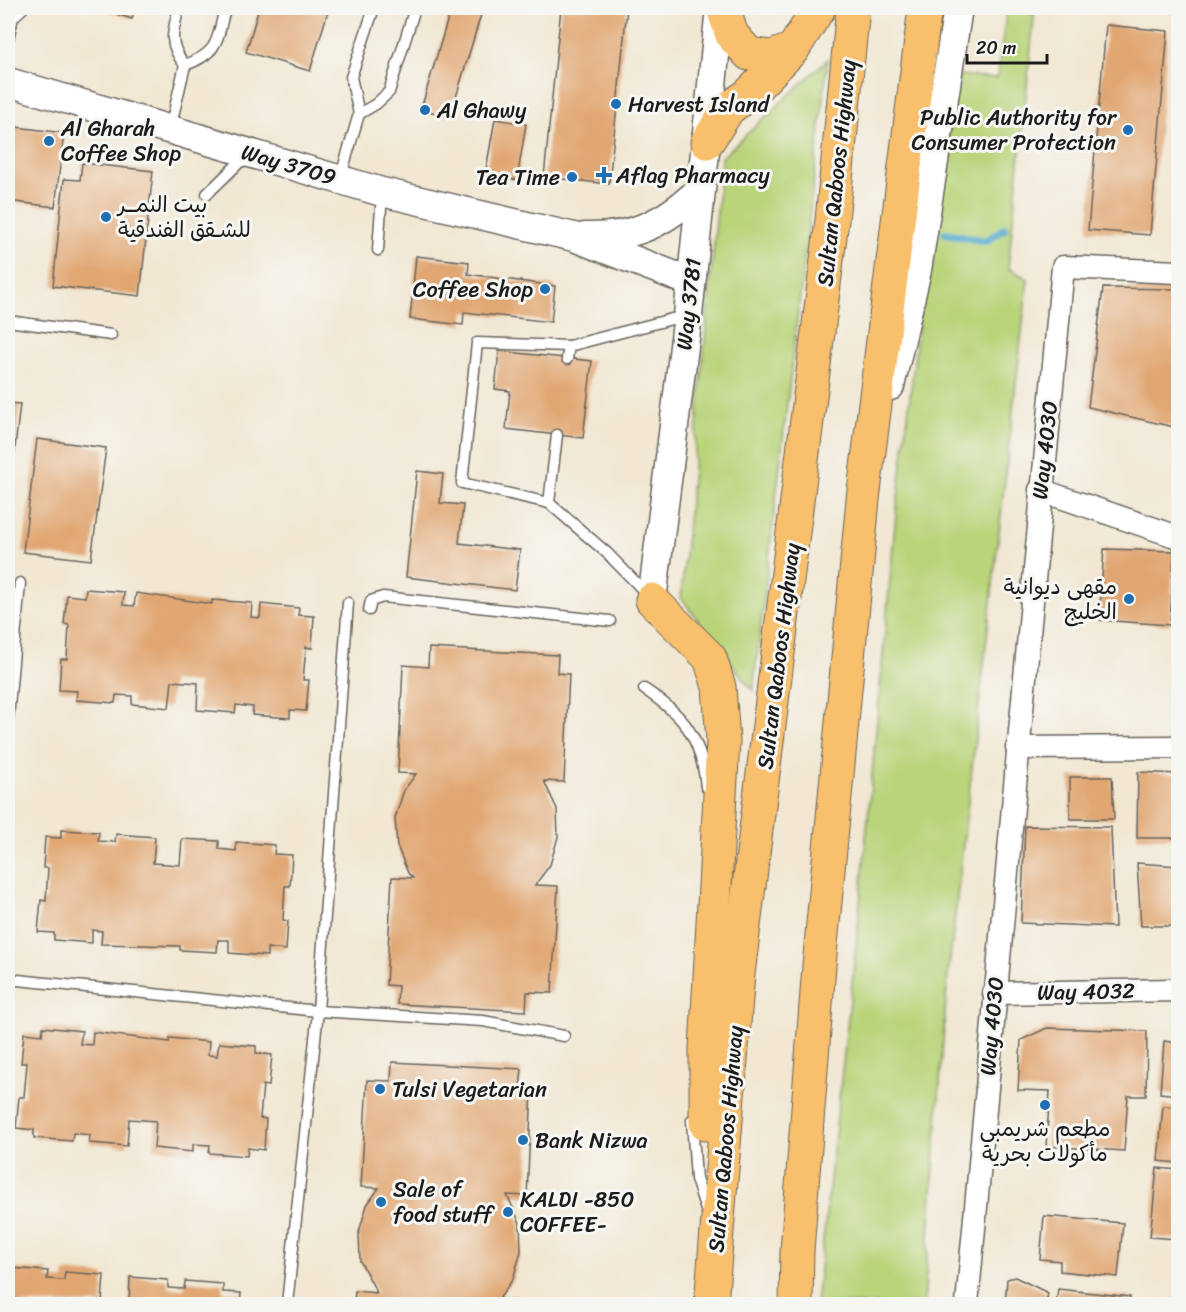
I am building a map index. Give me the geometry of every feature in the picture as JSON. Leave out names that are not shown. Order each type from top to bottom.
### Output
[{"type":"highway","points":[[721,8],[732,35],[750,54],[772,57],[793,49]]},
{"type":"highway","points":[[707,142],[729,108],[748,96],[793,49],[819,8]]},
{"type":"highway","name":"Sultan Qaboos Highway","points":[[709,1305],[738,974],[830,232],[853,8]]},
{"type":"highway","points":[[796,1305],[797,1251],[819,966],[863,499],[925,8]]},
{"type":"highway","points":[[652,600],[710,658],[719,687],[723,741],[706,1049],[709,1305]]},
{"type":"street","name":"Way 3781","points":[[652,600],[688,315],[721,8]]},
{"type":"street","points":[[863,499],[917,270],[958,8]]},
{"type":"street","name":"Way 3709","points":[[8,82],[382,192],[574,237],[691,282]]},
{"type":"street","name":"Way 3709","points":[[574,237],[609,238],[643,230],[674,213],[700,190]]},
{"type":"street","name":"Way 4030","points":[[967,1305],[1040,490],[1063,267],[1179,272]]},
{"type":"street","points":[[1040,490],[1179,537]]},
{"type":"street","points":[[1017,748],[1179,747]]},
{"type":"street","name":"Way 4032","points":[[994,993],[1179,990]]},
{"type":"lane","points":[[8,39],[10,13],[23,8]]},
{"type":"lane","points":[[179,8],[173,29],[173,50],[185,65]]},
{"type":"lane","points":[[185,65],[206,58],[216,45],[225,8]]},
{"type":"lane","points":[[340,179],[359,114],[351,77],[374,8]]},
{"type":"lane","points":[[359,114],[376,104],[389,92],[415,8]]},
{"type":"lane","points":[[170,129],[185,65]]},
{"type":"lane","points":[[207,194],[249,153]]},
{"type":"lane","points":[[378,250],[382,192]]},
{"type":"lane","points":[[652,600],[607,553],[549,503],[462,483],[477,343],[569,346],[688,315]]},
{"type":"lane","points":[[8,321],[111,335]]},
{"type":"lane","points":[[567,359],[569,346]]},
{"type":"lane","points":[[549,503],[557,435]]},
{"type":"lane","points":[[8,718],[20,583]]},
{"type":"lane","points":[[369,610],[372,601],[383,597],[610,621]]},
{"type":"lane","points":[[287,1305],[318,1011],[348,603]]},
{"type":"lane","points":[[644,688],[671,706],[691,730],[703,758],[706,800]]},
{"type":"lane","points":[[8,979],[318,1011],[483,1021],[564,1036]]},
{"type":"lane","points":[[691,1112],[696,1179],[707,1213]]},
{"type":"green space","points":[[1007,8],[1035,8],[1008,268],[1028,279],[947,985],[924,1304],[816,1304],[856,947],[896,514],[925,271],[959,75],[997,78]]},
{"type":"green space","points":[[828,59],[753,691],[681,598],[722,157]]},
{"type":"building","points":[[97,8],[135,8],[132,19]]},
{"type":"building","points":[[259,8],[329,8],[310,71],[246,52]]},
{"type":"building","points":[[451,8],[483,8],[450,117],[421,109]]},
{"type":"building","points":[[561,8],[627,8],[609,184],[544,177]]},
{"type":"building","name":"Public Authority for Consumer Protection","points":[[1106,25],[1168,31],[1150,235],[1088,230]]},
{"type":"building","points":[[495,119],[526,124],[517,180],[485,175]]},
{"type":"building","points":[[8,126],[64,133],[55,207],[8,201]]},
{"type":"building","points":[[82,163],[153,171],[140,296],[53,286],[64,179],[80,180]]},
{"type":"building","points":[[416,256],[469,262],[468,274],[555,286],[551,322],[464,312],[463,325],[410,319]]},
{"type":"building","points":[[1103,288],[1178,289],[1178,428],[1088,407]]},
{"type":"building","points":[[499,351],[592,361],[583,438],[506,429],[510,391],[495,389]]},
{"type":"building","points":[[8,403],[20,404],[9,501],[8,501]]},
{"type":"building","points":[[37,439],[106,448],[91,560],[23,552]]},
{"type":"building","points":[[417,471],[443,474],[440,503],[463,505],[459,543],[520,550],[515,590],[406,577]]},
{"type":"building","points":[[1104,549],[1174,551],[1170,625],[1099,620]]},
{"type":"building","points":[[86,589],[124,592],[123,605],[134,606],[136,593],[212,604],[212,600],[252,603],[251,617],[260,618],[261,604],[299,608],[298,615],[314,616],[312,648],[306,647],[303,680],[309,680],[306,711],[290,710],[290,718],[252,715],[253,707],[236,705],[235,713],[197,710],[198,683],[172,681],[169,708],[132,704],[132,696],[116,695],[115,703],[76,700],[77,691],[59,690],[61,659],[67,659],[69,625],[64,624],[67,595],[85,597]]},
{"type":"building","points":[[429,648],[558,655],[557,673],[569,674],[564,782],[544,781],[557,809],[558,837],[550,865],[535,885],[558,886],[552,993],[527,992],[526,1011],[397,1004],[398,986],[386,985],[392,877],[413,878],[408,873],[397,846],[395,818],[404,790],[416,774],[398,773],[403,665],[428,667]]},
{"type":"building","points":[[1138,772],[1178,774],[1178,838],[1137,838]]},
{"type":"building","points":[[1070,777],[1112,777],[1114,819],[1070,819]]},
{"type":"building","points":[[1025,826],[1111,827],[1115,927],[1021,923]]},
{"type":"building","points":[[61,830],[99,832],[98,841],[115,842],[116,834],[155,837],[153,863],[180,865],[182,839],[219,841],[219,849],[236,851],[236,842],[275,845],[274,854],[292,855],[290,886],[285,886],[283,920],[288,921],[286,950],[267,948],[267,956],[229,953],[229,940],[218,940],[217,952],[180,950],[180,946],[101,944],[102,931],[92,930],[92,943],[54,940],[54,933],[38,932],[41,900],[46,901],[48,868],[43,868],[45,837],[61,838]]},
{"type":"building","points":[[1137,863],[1178,866],[1178,926],[1141,926]]},
{"type":"building","points":[[43,1027],[82,1031],[80,1044],[92,1045],[93,1032],[169,1042],[170,1038],[209,1042],[208,1055],[217,1056],[219,1043],[256,1046],[256,1053],[272,1055],[269,1086],[263,1085],[260,1118],[266,1119],[264,1150],[248,1148],[247,1156],[209,1153],[210,1145],[193,1144],[193,1152],[154,1148],[156,1121],[129,1119],[127,1146],[89,1143],[90,1135],[73,1133],[72,1141],[34,1138],[34,1130],[16,1128],[19,1097],[24,1097],[27,1063],[21,1063],[24,1033],[42,1035]]},
{"type":"building","points":[[1047,1028],[1147,1031],[1146,1096],[1128,1096],[1124,1151],[1046,1146],[1050,1091],[1018,1090],[1021,1040]]},
{"type":"building","points":[[1164,1041],[1178,1043],[1178,1095],[1160,1093]]},
{"type":"building","points":[[392,1062],[522,1069],[520,1088],[532,1088],[527,1196],[507,1195],[520,1223],[521,1252],[513,1279],[499,1299],[521,1301],[520,1304],[354,1304],[355,1291],[377,1293],[360,1261],[359,1232],[367,1205],[379,1188],[361,1187],[367,1080],[391,1081]]},
{"type":"building","points":[[1163,1106],[1178,1107],[1178,1163],[1158,1161]]},
{"type":"building","points":[[1157,1168],[1178,1170],[1178,1239],[1150,1237]]},
{"type":"building","points":[[1044,1216],[1123,1223],[1118,1277],[1060,1271],[1060,1261],[1040,1259]]},
{"type":"building","points":[[10,1268],[48,1271],[47,1279],[64,1280],[65,1272],[104,1275],[102,1302],[111,1304],[8,1304]]},
{"type":"building","points":[[130,1277],[168,1280],[168,1288],[184,1289],[185,1281],[223,1284],[223,1292],[241,1293],[240,1304],[129,1304]]},
{"type":"building","points":[[1015,1277],[1048,1293],[1046,1304],[1005,1304],[1007,1279]]},
{"type":"building","points":[[1058,1289],[1130,1297],[1130,1304],[1056,1304]]},
{"type":"waterway","points":[[945,233],[986,241],[1005,228]]},
{"type":"place","name":"Harvest Island","points":[[616,104]]},
{"type":"place","name":"Al Ghawy","points":[[425,110]]},
{"type":"place","name":"Public Authority for Consumer Protection","points":[[1128,130]]},
{"type":"place","name":"Al Gharah Coffee Shop","points":[[49,141]]},
{"type":"place","name":"Aflag Pharmacy","points":[[604,175]]},
{"type":"place","name":"Tea Time","points":[[572,177]]},
{"type":"place","name":"بيت النمــر للشـقق الفندقية","points":[[106,217]]},
{"type":"place","name":"Coffee Shop","points":[[545,289]]},
{"type":"place","name":"مقهى ديوانية الخليج","points":[[1129,599]]},
{"type":"place","name":"Tulsi Vegetarian","points":[[380,1089]]},
{"type":"place","name":"مطعم شريمبي مأكولات بحرية","points":[[1045,1105]]},
{"type":"place","name":"Bank Nizwa","points":[[523,1140]]},
{"type":"place","name":"Sale of food stuff","points":[[381,1202]]},
{"type":"place","name":"KALDI -850 COFFEE-","points":[[508,1212]]}]
